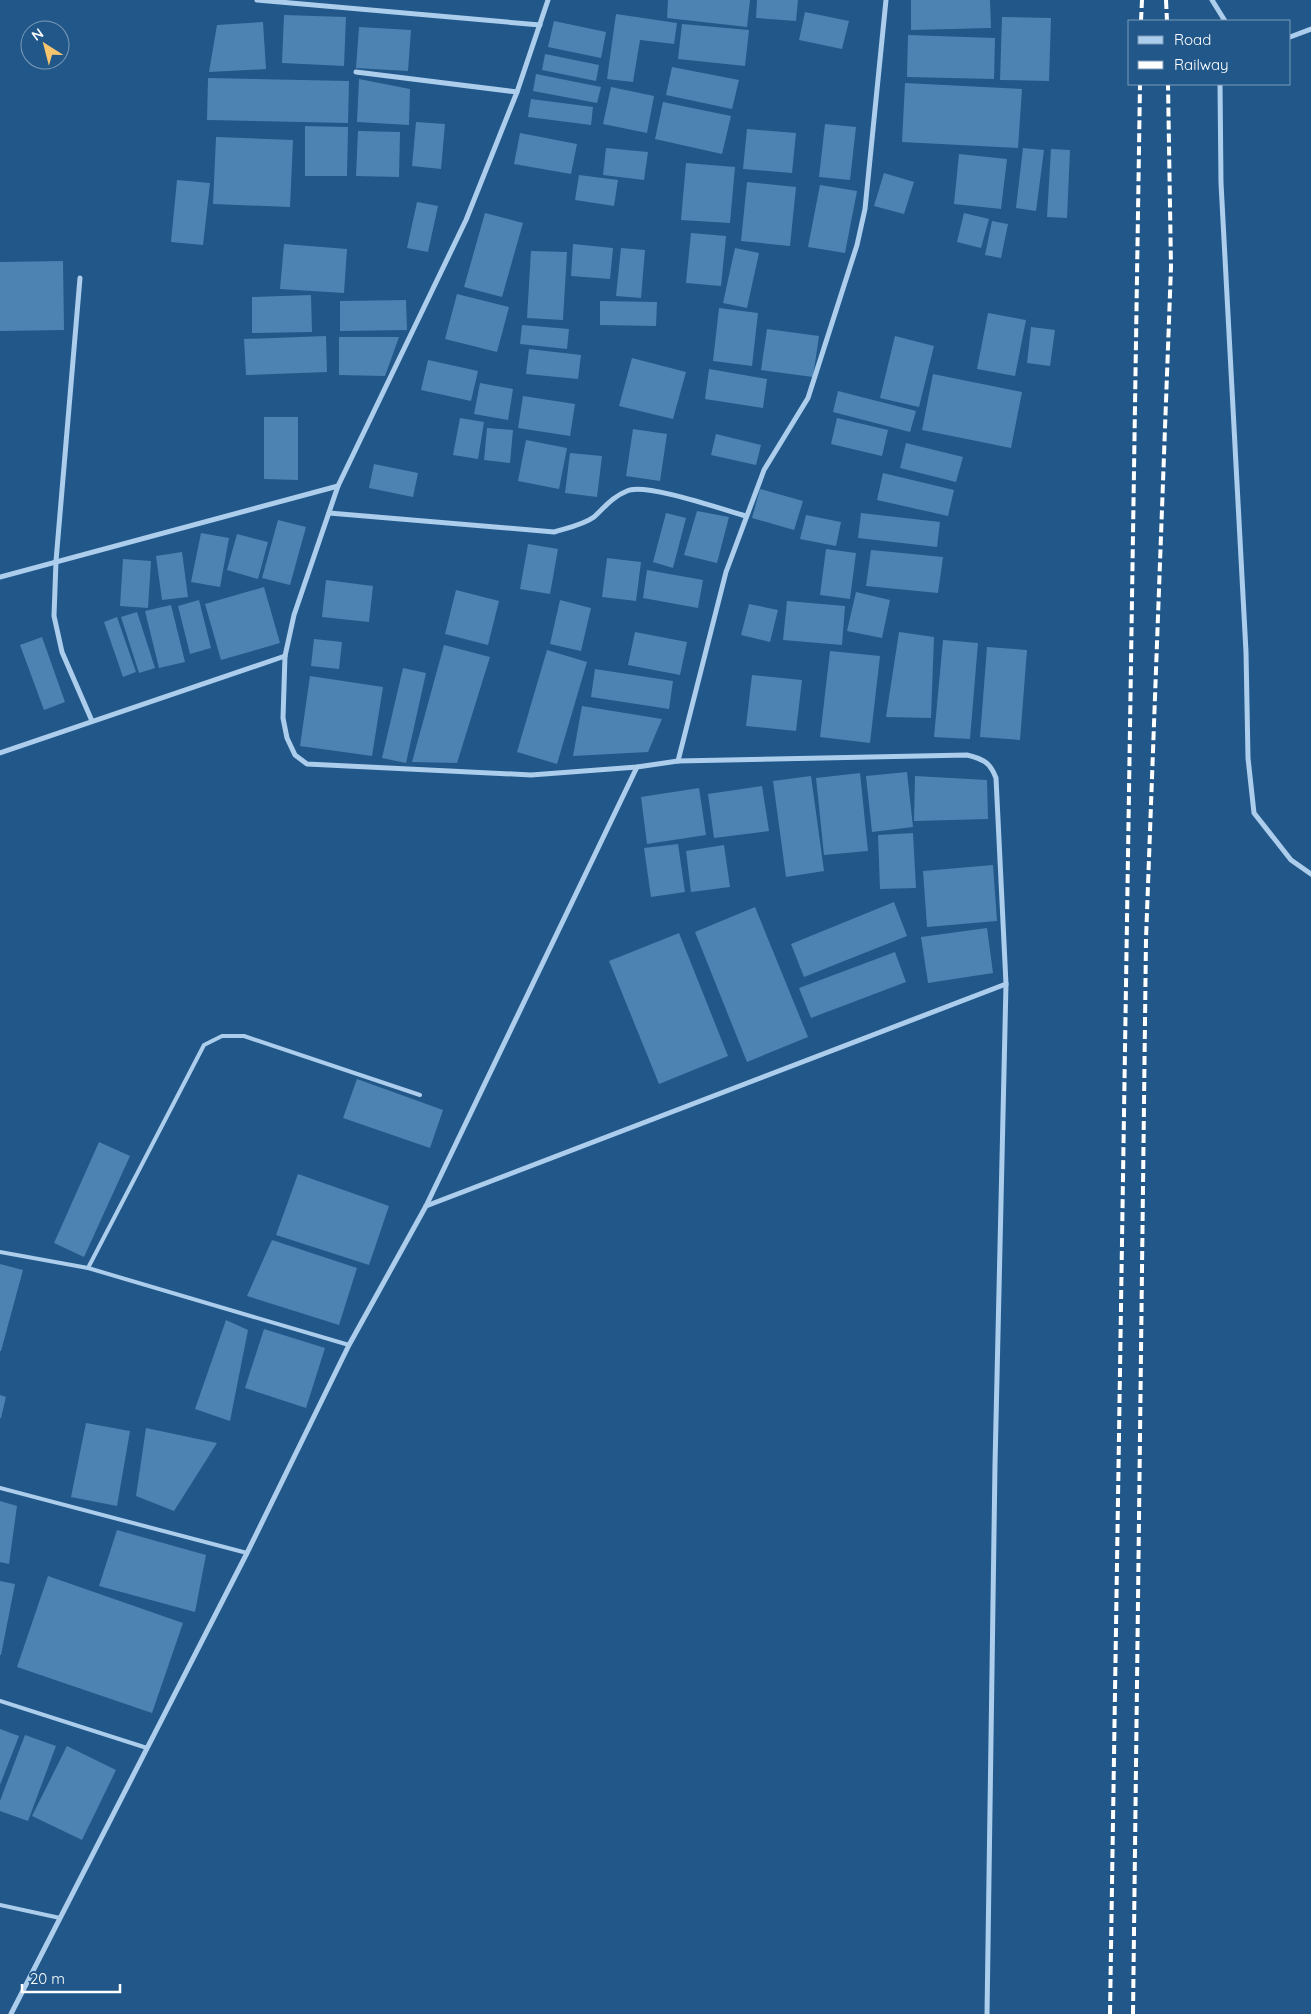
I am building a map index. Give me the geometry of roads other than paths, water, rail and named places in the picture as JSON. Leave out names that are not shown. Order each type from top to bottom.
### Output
[{"type":"street","points":[[256,0],[540,25]]},
{"type":"street","points":[[548,0],[517,92],[466,220],[338,486],[294,615],[285,656],[283,718],[287,738],[295,755],[307,764],[531,775],[637,767],[678,761],[804,757],[967,755],[984,759],[992,766],[996,778],[1006,984],[995,1465],[987,2014]]},
{"type":"street","points":[[678,761],[726,572],[764,470],[808,398],[858,245],[865,209],[886,0]]},
{"type":"street","points":[[1212,0],[1224,20]]},
{"type":"street","points":[[1291,37],[1311,29]]},
{"type":"street","points":[[356,72],[517,92]]},
{"type":"street","points":[[1220,85],[1221,183],[1246,652],[1248,758],[1254,813],[1291,860],[1311,874]]},
{"type":"street","points":[[80,278],[56,561],[54,616],[56,635],[62,652],[92,721]]},
{"type":"street","points":[[0,577],[338,486]]},
{"type":"street","points":[[329,513],[554,532],[574,527],[593,518],[610,500],[629,489],[651,490],[746,516]]},
{"type":"street","points":[[0,753],[285,656]]},
{"type":"street","points":[[11,2014],[247,1553],[348,1346],[426,1206],[637,767]]},
{"type":"street","points":[[426,1206],[1006,984]]},
{"type":"lane","points":[[88,1268],[204,1045],[222,1036],[244,1036],[420,1094]]},
{"type":"lane","points":[[0,1252],[88,1268],[348,1346]]},
{"type":"lane","points":[[0,1488],[247,1553]]},
{"type":"lane","points":[[0,1702],[147,1748]]},
{"type":"lane","points":[[0,1905],[60,1918]]},
{"type":"railway","points":[[1141,20],[1142,0]]},
{"type":"railway","points":[[1166,0],[1167,20]]},
{"type":"railway","points":[[1110,2014],[1140,85]]},
{"type":"railway","points":[[1133,2014],[1146,939],[1171,267],[1168,85]]}]
